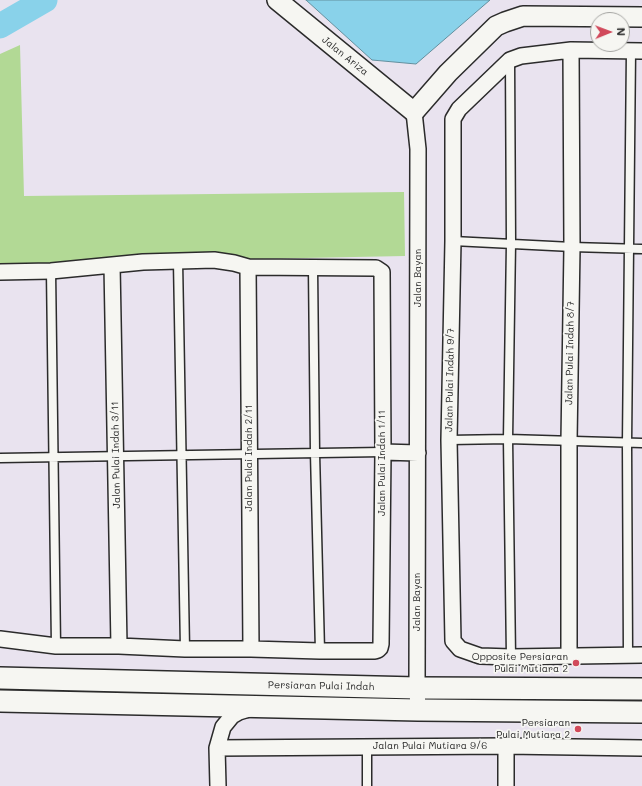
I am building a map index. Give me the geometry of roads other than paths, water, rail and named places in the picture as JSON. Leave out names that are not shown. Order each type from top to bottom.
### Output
[{"type":"main road","name":"Persiaran Pulai Indah","points":[[0,678],[417,688],[642,689]]},
{"type":"main road","points":[[0,701],[418,710],[642,712]]},
{"type":"street","name":"Jalan Ariza","points":[[277,0],[414,112]]},
{"type":"street","points":[[414,112],[448,73],[496,26],[505,22],[523,16],[642,17]]},
{"type":"street","points":[[510,60],[521,56],[571,50],[637,51]]},
{"type":"street","name":"Jalan Pulai Indah 8/7","points":[[569,656],[569,441],[572,247],[571,50]]},
{"type":"street","name":"Jalan Pulai Indah 9/7","points":[[510,60],[459,109],[453,118],[453,240],[449,440],[452,641],[460,650],[480,656],[511,657]]},
{"type":"street","name":"Jalan Bayan","points":[[414,112],[418,149],[418,710]]},
{"type":"street","points":[[0,272],[51,271],[142,262],[214,260],[248,267],[313,268]]},
{"type":"street","name":"Jalan Pulai Indah 3/11","points":[[112,265],[119,646]]},
{"type":"street","name":"Jalan Pulai Indah 2/11","points":[[248,267],[251,649]]},
{"type":"street","name":"Jalan Pulai Indah 1/11","points":[[313,268],[376,268],[382,272],[383,452],[381,644],[380,648],[375,651],[320,651]]},
{"type":"street","points":[[383,452],[418,453]]},
{"type":"street","points":[[0,639],[56,646],[320,651]]},
{"type":"street","points":[[511,657],[635,655]]},
{"type":"street","points":[[218,786],[217,748],[223,726],[232,716],[239,712],[258,707]]},
{"type":"street","name":"Jalan Pulai Mutiara 9/6","points":[[217,748],[367,746],[642,748]]},
{"type":"street","points":[[506,746],[506,786]]},
{"type":"lane","points":[[635,655],[627,443],[628,248],[637,51]]},
{"type":"lane","points":[[510,60],[511,243],[508,439],[511,657]]},
{"type":"lane","points":[[453,240],[572,247],[642,249]]},
{"type":"lane","points":[[178,261],[185,649]]},
{"type":"lane","points":[[313,268],[315,453],[320,651]]},
{"type":"lane","points":[[51,271],[56,646]]},
{"type":"lane","points":[[449,440],[508,439],[627,443],[642,442]]},
{"type":"lane","points":[[0,458],[383,452]]},
{"type":"lane","points":[[367,746],[367,786]]},
{"type":"water","points":[[306,0],[490,0],[416,64],[372,60]]},
{"type":"waterway","points":[[0,26],[45,0]]},
{"type":"place","name":"Opposite Persiaran Pulai Mutiara 2","points":[[576,663]]},
{"type":"place","name":"Persiaran Pulai Mutiara 2","points":[[578,729]]}]
